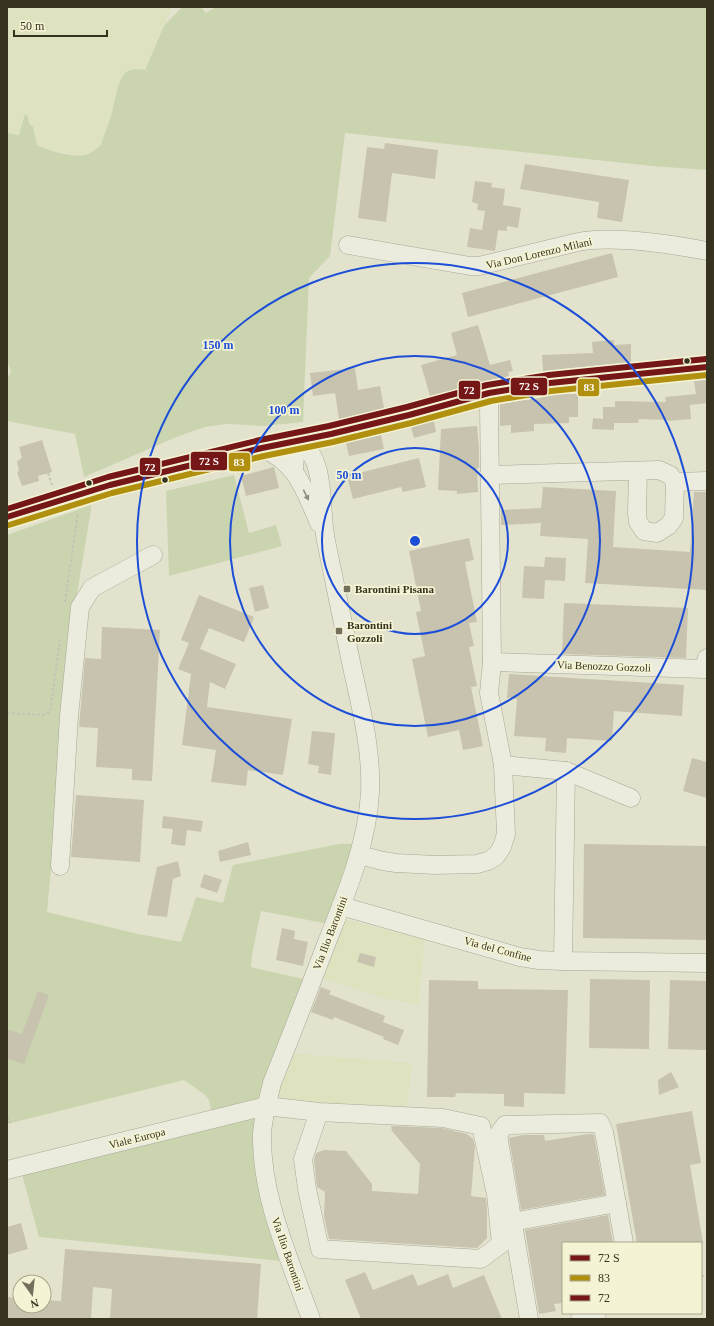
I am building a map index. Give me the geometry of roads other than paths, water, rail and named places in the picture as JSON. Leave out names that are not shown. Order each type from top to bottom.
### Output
[{"type":"main road","points":[[7,517],[80,494],[262,448],[331,434],[508,389],[550,383],[707,367]]},
{"type":"street","name":"Via Don Lorenzo Milani","points":[[348,245],[470,266],[479,266],[594,239],[631,240],[707,251]]},
{"type":"street","points":[[359,855],[388,862],[436,865],[477,864],[492,859],[501,850],[505,839],[503,765],[488,693],[492,662],[489,403]]},
{"type":"street","points":[[316,462],[321,448],[331,434]]},
{"type":"street","points":[[294,471],[295,455],[299,440]]},
{"type":"street","name":"Via Ilio Barontini","points":[[299,440],[306,446],[316,462],[325,538],[360,706],[369,762],[370,794],[366,824],[359,855],[341,906],[272,1083],[266,1106],[262,1132],[265,1178],[274,1216],[311,1319]]},
{"type":"street","name":"Via Ilio Barontini","points":[[262,448],[278,456],[294,471],[308,498],[325,538]]},
{"type":"street","points":[[489,475],[659,470],[670,475],[675,482],[674,518],[668,526],[658,533],[644,530],[638,522],[636,513],[638,471]]},
{"type":"street","points":[[675,482],[707,481]]},
{"type":"street","points":[[60,866],[69,716],[80,607],[92,588],[153,556]]},
{"type":"street","name":"Via Benozzo Gozzoli","points":[[492,662],[704,669],[707,658]]},
{"type":"street","points":[[503,765],[566,771],[630,798]]},
{"type":"street","points":[[563,961],[566,771]]},
{"type":"street","name":"Via del Confine","points":[[341,906],[520,957],[539,960],[707,963]]},
{"type":"street","points":[[266,1106],[319,1112],[443,1118],[481,1126],[496,1194],[501,1244],[481,1259],[320,1249],[307,1189],[303,1159],[319,1112]]},
{"type":"street","name":"Viale Europa","points":[[7,1170],[266,1106]]},
{"type":"street","points":[[529,1319],[498,1135],[505,1125],[600,1123],[604,1132],[624,1242]]},
{"type":"street","points":[[512,1222],[617,1203]]},
{"type":"street","points":[[580,1319],[594,1314]]},
{"type":"place","name":"Barontini Pisana","points":[[347,589]]},
{"type":"place","name":"Barontini Gozzoli","points":[[339,631]]}]
